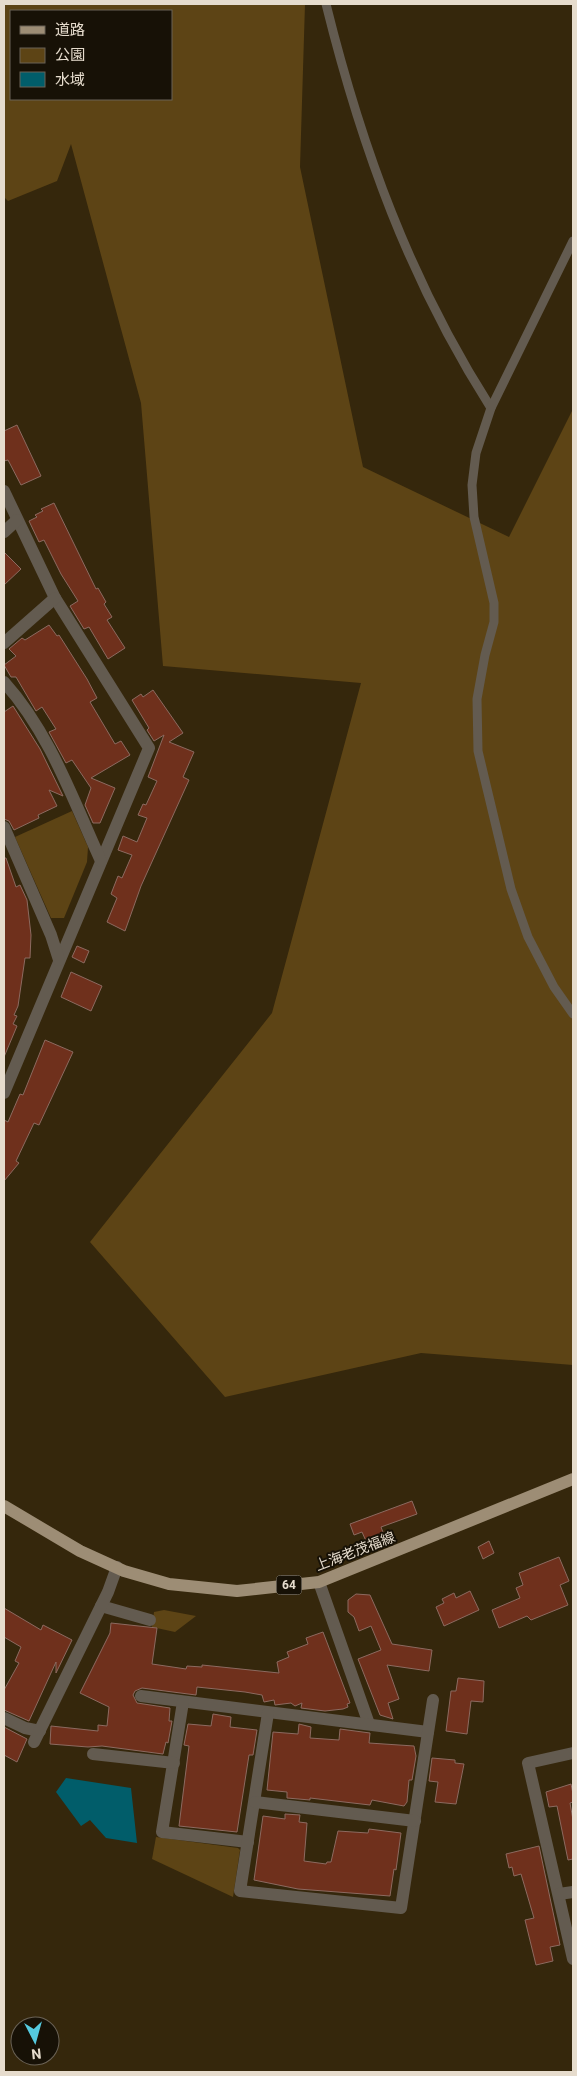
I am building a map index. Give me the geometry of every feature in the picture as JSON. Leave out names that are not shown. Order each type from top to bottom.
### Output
[{"type":"main road","name":"上海老茂福線","points":[[4,1506],[80,1551],[117,1567],[169,1584],[213,1590],[237,1590],[319,1582],[573,1479]]},
{"type":"street","points":[[4,491],[55,598],[149,748],[4,1093]]},
{"type":"street","points":[[4,532],[17,520]]},
{"type":"street","points":[[4,643],[55,598]]},
{"type":"street","points":[[4,682],[32,718],[54,756],[101,861]]},
{"type":"street","points":[[4,827],[60,960]]},
{"type":"street","points":[[4,1718],[37,1736],[101,1606],[117,1567]]},
{"type":"street","points":[[319,1582],[369,1724]]},
{"type":"street","points":[[101,1606],[150,1620]]},
{"type":"street","points":[[141,1696],[428,1732]]},
{"type":"street","points":[[268,1713],[240,1891],[401,1908],[433,1700]]},
{"type":"street","points":[[183,1702],[162,1832],[248,1842]]},
{"type":"street","points":[[93,1754],[174,1763]]},
{"type":"street","points":[[573,1754],[528,1764],[573,1958]]},
{"type":"street","points":[[255,1802],[415,1820]]},
{"type":"street","points":[[559,1894],[573,1892]]},
{"type":"lane","points":[[326,4],[377,180],[416,274],[465,368],[491,408]]},
{"type":"lane","points":[[573,241],[491,408],[476,453],[472,485],[474,517],[494,602],[494,622],[485,655],[477,699],[478,751],[511,889],[528,937],[554,987],[573,1014]]},
{"type":"green space","points":[[4,4],[305,4],[300,167],[363,467],[509,537],[573,409],[573,1365],[421,1353],[225,1397],[90,1242],[272,1013],[361,683],[163,666],[141,403],[71,144],[57,181],[8,201],[4,197]]},
{"type":"green space","points":[[72,811],[88,847],[87,862],[64,918],[51,918],[15,837]]},
{"type":"green space","points":[[164,1610],[196,1616],[175,1632],[152,1627],[154,1612]]},
{"type":"green space","points":[[156,1837],[238,1848],[240,1850],[233,1897],[152,1859]]},
{"type":"water","points":[[66,1778],[131,1788],[137,1843],[106,1838],[90,1820],[81,1826],[56,1792]]},
{"type":"building","points":[[17,425],[41,476],[21,485],[8,460],[4,461],[4,431]]},
{"type":"building","points":[[54,503],[96,589],[98,588],[106,602],[104,604],[112,617],[107,620],[125,648],[108,659],[89,627],[84,629],[70,606],[78,601],[61,574],[44,540],[39,542],[29,521],[43,511],[41,509]]},
{"type":"building","points":[[4,552],[21,569],[4,585]]},
{"type":"building","points":[[49,625],[57,636],[59,635],[87,679],[97,698],[90,702],[115,744],[121,741],[130,755],[91,778],[115,788],[100,823],[93,823],[85,805],[91,788],[72,760],[66,763],[49,732],[56,729],[42,707],[36,711],[16,677],[11,677],[4,665],[16,656],[9,649],[22,638],[25,640]]},
{"type":"building","points":[[153,690],[183,733],[169,742],[194,752],[183,777],[189,780],[141,886],[125,931],[107,922],[117,898],[111,894],[118,876],[122,878],[132,855],[118,850],[123,836],[137,842],[147,818],[138,815],[143,804],[146,805],[157,781],[148,777],[164,735],[154,741],[147,730],[149,728],[132,700],[141,694],[143,697]]},
{"type":"building","points":[[13,706],[40,749],[63,796],[49,790],[57,806],[38,815],[39,818],[14,830],[9,821],[4,819],[4,712]]},
{"type":"building","points":[[4,858],[6,858],[16,887],[20,885],[27,900],[31,935],[30,958],[25,958],[18,1006],[14,1015],[17,1016],[13,1024],[17,1026],[4,1057]]},
{"type":"building","points":[[77,946],[89,951],[84,963],[72,957]]},
{"type":"building","points":[[71,972],[102,986],[91,1011],[61,997]]},
{"type":"building","points":[[45,1040],[73,1052],[39,1125],[34,1123],[16,1161],[19,1163],[4,1181],[4,1120],[8,1122],[20,1094],[23,1095]]},
{"type":"building","points":[[412,1501],[417,1514],[381,1527],[387,1543],[373,1548],[370,1540],[366,1541],[362,1532],[354,1535],[350,1524]]},
{"type":"building","points":[[489,1541],[494,1553],[483,1559],[478,1547]]},
{"type":"building","points":[[559,1557],[569,1581],[560,1585],[568,1605],[531,1620],[527,1616],[499,1628],[492,1610],[520,1598],[516,1588],[523,1585],[519,1573]]},
{"type":"building","points":[[470,1591],[479,1610],[444,1626],[436,1607],[444,1603],[442,1599],[454,1593],[456,1598]]},
{"type":"building","points":[[356,1594],[370,1595],[392,1644],[432,1650],[429,1671],[387,1665],[399,1699],[388,1703],[393,1719],[380,1715],[358,1659],[381,1650],[371,1626],[359,1631],[354,1617],[348,1612],[348,1600]]},
{"type":"building","points":[[4,1608],[41,1630],[43,1625],[72,1640],[56,1673],[56,1662],[29,1721],[4,1710],[4,1690],[19,1663],[15,1661],[21,1647],[4,1637]]},
{"type":"building","points":[[111,1623],[157,1628],[152,1664],[186,1669],[187,1666],[202,1667],[202,1665],[279,1673],[277,1662],[289,1657],[287,1652],[308,1644],[306,1638],[323,1632],[350,1703],[347,1704],[348,1707],[343,1709],[325,1711],[301,1708],[302,1703],[295,1706],[291,1703],[275,1705],[274,1700],[264,1702],[262,1695],[245,1692],[197,1687],[196,1695],[142,1688],[135,1691],[133,1695],[137,1703],[170,1708],[169,1721],[172,1721],[168,1743],[166,1742],[163,1754],[102,1746],[88,1747],[50,1744],[51,1726],[98,1731],[98,1725],[107,1726],[109,1707],[80,1693],[110,1633]]},
{"type":"building","points":[[458,1678],[484,1681],[483,1702],[471,1701],[467,1734],[446,1731],[451,1691],[456,1691]]},
{"type":"building","points":[[213,1714],[231,1717],[230,1727],[257,1730],[253,1755],[249,1755],[237,1832],[179,1826],[189,1746],[184,1745],[188,1724],[211,1726]]},
{"type":"building","points":[[299,1724],[311,1727],[310,1738],[339,1740],[340,1729],[370,1733],[369,1743],[414,1746],[416,1756],[412,1780],[409,1780],[407,1802],[404,1806],[372,1800],[370,1805],[310,1798],[310,1800],[287,1798],[287,1792],[267,1790],[273,1732],[298,1734]]},
{"type":"building","points":[[4,1727],[27,1739],[17,1762],[4,1755]]},
{"type":"building","points":[[432,1758],[455,1760],[455,1763],[464,1764],[456,1804],[435,1802],[438,1782],[429,1781]]},
{"type":"building","points":[[571,1784],[573,1794],[573,1802],[570,1803],[573,1820],[573,1859],[568,1860],[557,1806],[549,1807],[546,1792]]},
{"type":"building","points":[[285,1814],[300,1815],[299,1822],[307,1823],[304,1861],[326,1864],[331,1862],[338,1831],[368,1833],[369,1829],[401,1833],[390,1896],[298,1889],[254,1880],[263,1816],[285,1819]]},
{"type":"building","points":[[539,1846],[560,1945],[550,1947],[553,1961],[536,1965],[525,1920],[534,1918],[521,1874],[514,1876],[512,1867],[509,1868],[506,1854]]}]
